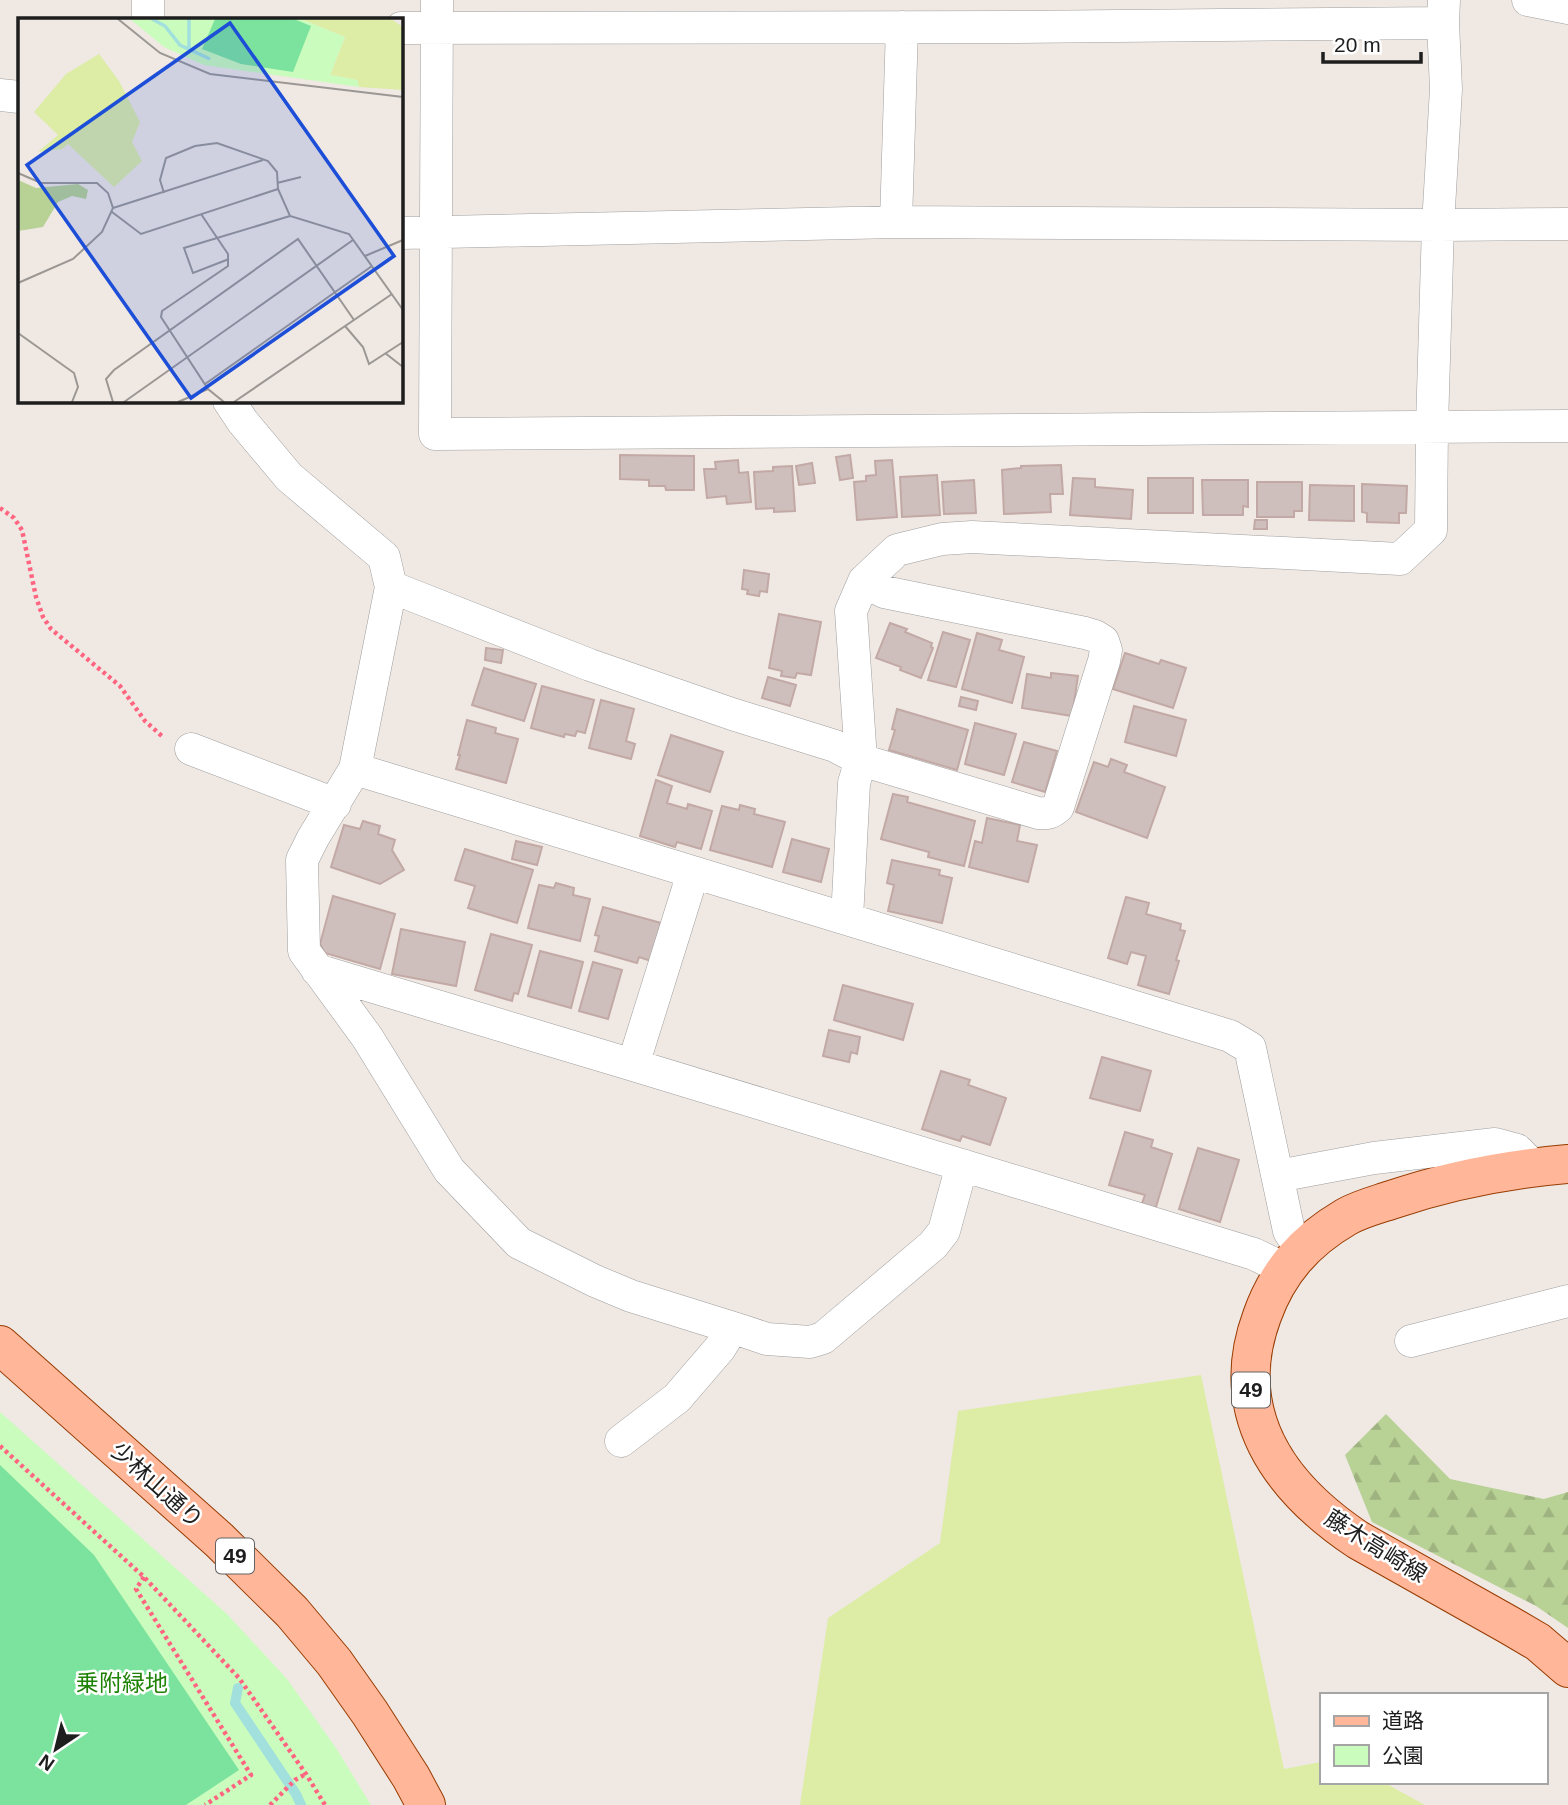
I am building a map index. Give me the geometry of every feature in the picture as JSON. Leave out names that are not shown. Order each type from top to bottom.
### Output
[{"type":"main road","name":"藤木高崎線","points":[[1551,1166],[1425,1188],[1366,1208],[1336,1223],[1293,1260],[1268,1299],[1254,1336],[1250,1366],[1252,1400],[1260,1432],[1272,1457],[1300,1492],[1336,1526],[1538,1642],[1568,1668]]},
{"type":"main road","name":"少林山通り","points":[[0,1345],[219,1540],[292,1612],[334,1662],[370,1713],[426,1805]]},
{"type":"street","points":[[148,0],[148,18]]},
{"type":"street","points":[[1528,0],[1568,8]]},
{"type":"street","points":[[402,28],[437,14],[902,27],[1013,13],[1443,11],[1446,89],[1438,225],[1432,530],[1400,559],[972,537],[942,539],[898,550],[864,581],[850,611],[861,760],[854,783],[847,919]]},
{"type":"street","points":[[437,14],[435,434],[1568,426]]},
{"type":"street","points":[[896,222],[902,27]]},
{"type":"street","points":[[0,95],[18,97]]},
{"type":"street","points":[[402,233],[896,222],[1568,224]]},
{"type":"street","points":[[230,402],[289,477],[383,557],[391,587],[355,769],[302,860],[304,951],[367,1037],[449,1170],[519,1243],[631,1296],[767,1339],[810,1342],[823,1338],[933,1245],[944,1231],[962,1165]]},
{"type":"street","points":[[391,587],[590,665],[835,746],[861,760],[1038,813],[1052,813],[1061,800],[1106,650],[1103,641],[1085,633],[884,592],[864,581]]},
{"type":"street","points":[[191,749],[335,804]]},
{"type":"street","points":[[317,970],[1254,1254],[1293,1260],[1250,1048],[1230,1036],[355,769]]},
{"type":"street","points":[[633,1065],[693,873]]},
{"type":"street","points":[[1278,1176],[1374,1158],[1495,1144],[1517,1150],[1551,1166]]},
{"type":"street","points":[[1411,1341],[1568,1301]]},
{"type":"street","points":[[621,1441],[677,1398],[720,1348],[732,1328]]},
{"type":"path","points":[[0,508],[15,518],[22,530],[36,597],[43,617],[51,629],[120,686],[145,721],[158,733],[180,748],[191,749]]},
{"type":"path","points":[[0,1446],[144,1577],[239,1678],[326,1805]]},
{"type":"path","points":[[144,1577],[136,1589],[251,1775],[205,1805]]},
{"type":"path","points":[[270,1805],[295,1780],[306,1774]]},
{"type":"green space","points":[[1201,1375],[1284,1769],[1320,1762],[1320,1784],[1387,1784],[1425,1805],[800,1805],[828,1618],[940,1543],[958,1411]]},
{"type":"green space","name":"乗附緑地","points":[[0,1412],[227,1614],[287,1679],[336,1748],[371,1805],[0,1805]]},
{"type":"green space","points":[[1386,1414],[1450,1479],[1544,1499],[1568,1492],[1568,1628],[1536,1606],[1372,1522],[1345,1455]]},
{"type":"green space","points":[[0,1465],[94,1555],[239,1770],[186,1805],[0,1805]]},
{"type":"building","points":[[620,455],[694,456],[694,490],[666,490],[665,486],[649,486],[649,480],[620,479]]},
{"type":"building","points":[[850,455],[853,478],[840,480],[836,457]]},
{"type":"building","points":[[738,460],[739,473],[748,472],[751,502],[727,504],[726,496],[707,498],[704,469],[716,469],[715,462]]},
{"type":"building","points":[[892,460],[897,517],[857,520],[854,482],[866,481],[866,476],[876,475],[875,461]]},
{"type":"building","points":[[812,463],[815,483],[799,485],[796,466]]},
{"type":"building","points":[[1061,465],[1063,494],[1050,494],[1051,512],[1004,514],[1002,470],[1021,466]]},
{"type":"building","points":[[792,466],[795,511],[756,509],[754,472]]},
{"type":"building","points":[[937,475],[940,515],[902,517],[900,477]]},
{"type":"building","points":[[1073,478],[1095,479],[1095,487],[1133,490],[1131,519],[1070,515]]},
{"type":"building","points":[[1148,478],[1193,478],[1193,513],[1148,513]]},
{"type":"building","points":[[974,480],[976,513],[944,514],[942,482]]},
{"type":"building","points":[[1202,480],[1248,480],[1248,507],[1243,506],[1243,515],[1203,515]]},
{"type":"building","points":[[1257,482],[1302,482],[1302,511],[1294,511],[1294,517],[1257,517]]},
{"type":"building","points":[[1362,484],[1407,486],[1406,513],[1399,513],[1399,523],[1367,522],[1367,513],[1362,512]]},
{"type":"building","points":[[1310,485],[1354,486],[1354,521],[1309,520]]},
{"type":"building","points":[[1255,520],[1267,520],[1267,529],[1254,529]]},
{"type":"building","points":[[744,570],[769,574],[767,592],[760,591],[759,596],[747,594],[748,590],[742,589]]},
{"type":"building","points":[[779,614],[821,622],[811,675],[797,673],[795,678],[781,676],[782,671],[769,668]]},
{"type":"building","points":[[890,623],[932,643],[933,648],[921,678],[876,658]]},
{"type":"building","points":[[943,632],[970,640],[956,687],[928,680]]},
{"type":"building","points":[[977,633],[1002,640],[999,650],[1024,657],[1012,703],[962,689]]},
{"type":"building","points":[[486,648],[503,650],[501,663],[485,660]]},
{"type":"building","points":[[1125,653],[1159,664],[1161,660],[1186,668],[1173,708],[1113,689]]},
{"type":"building","points":[[484,668],[536,684],[524,721],[472,705]]},
{"type":"building","points":[[1051,673],[1078,676],[1072,716],[1022,708],[1027,674],[1051,678]]},
{"type":"building","points":[[768,677],[796,685],[790,706],[762,698]]},
{"type":"building","points":[[542,686],[594,700],[585,733],[577,731],[575,736],[565,734],[564,737],[531,728]]},
{"type":"building","points":[[961,697],[978,701],[976,710],[959,706]]},
{"type":"building","points":[[601,700],[634,709],[626,741],[635,744],[631,759],[589,748]]},
{"type":"building","points":[[1134,706],[1186,720],[1176,756],[1125,742]]},
{"type":"building","points":[[897,709],[968,730],[957,770],[889,750]]},
{"type":"building","points":[[467,720],[496,728],[495,733],[518,739],[506,783],[456,769]]},
{"type":"building","points":[[975,723],[1016,734],[1004,775],[965,764]]},
{"type":"building","points":[[671,735],[723,752],[710,792],[658,775]]},
{"type":"building","points":[[1024,742],[1057,751],[1045,792],[1012,782]]},
{"type":"building","points":[[1111,759],[1127,765],[1124,772],[1165,787],[1147,838],[1076,812],[1094,762],[1108,767]]},
{"type":"building","points":[[656,780],[672,786],[667,803],[687,809],[688,804],[712,811],[701,849],[677,842],[675,847],[640,836]]},
{"type":"building","points":[[893,794],[908,797],[907,802],[975,821],[964,866],[928,857],[929,852],[881,839]]},
{"type":"building","points":[[740,805],[755,809],[754,814],[785,822],[772,867],[710,850],[722,806],[739,810]]},
{"type":"building","points":[[987,818],[1020,825],[1017,841],[1037,845],[1028,882],[969,867],[975,841],[982,843]]},
{"type":"building","points":[[363,821],[380,826],[378,834],[395,840],[392,850],[404,870],[380,884],[331,867],[344,825],[360,829]]},
{"type":"building","points":[[792,839],[829,849],[821,882],[783,872]]},
{"type":"building","points":[[516,841],[542,847],[537,865],[512,859]]},
{"type":"building","points":[[465,849],[533,870],[517,923],[468,908],[475,886],[455,880]]},
{"type":"building","points":[[892,860],[940,870],[939,875],[952,878],[942,923],[888,911],[894,885],[887,883]]},
{"type":"building","points":[[556,883],[574,888],[573,895],[590,899],[580,941],[528,928],[539,885],[554,888]]},
{"type":"building","points":[[333,896],[395,914],[380,969],[325,953],[320,944]]},
{"type":"building","points":[[1126,897],[1149,903],[1146,914],[1181,924],[1180,930],[1185,931],[1169,994],[1138,985],[1146,956],[1131,952],[1127,964],[1108,958]]},
{"type":"building","points":[[603,907],[661,923],[651,961],[639,957],[637,963],[595,951],[599,936],[595,935]]},
{"type":"building","points":[[401,929],[465,942],[456,986],[392,974]]},
{"type":"building","points":[[491,934],[532,945],[518,994],[514,993],[512,1001],[475,990]]},
{"type":"building","points":[[540,951],[583,962],[571,1008],[528,996]]},
{"type":"building","points":[[593,962],[622,970],[608,1019],[579,1011]]},
{"type":"building","points":[[843,985],[913,1004],[903,1040],[834,1020]]},
{"type":"building","points":[[829,1030],[860,1037],[857,1054],[851,1052],[849,1062],[823,1056]]},
{"type":"building","points":[[1102,1057],[1151,1071],[1140,1111],[1090,1098]]},
{"type":"building","points":[[941,1071],[970,1080],[968,1085],[1006,1098],[990,1145],[962,1136],[960,1141],[922,1129]]},
{"type":"building","points":[[1125,1132],[1153,1140],[1151,1147],[1172,1154],[1155,1210],[1141,1206],[1145,1195],[1109,1185]]},
{"type":"building","points":[[1198,1148],[1239,1160],[1220,1222],[1179,1209]]},
{"type":"waterway","points":[[238,1688],[235,1703],[301,1805]]}]
